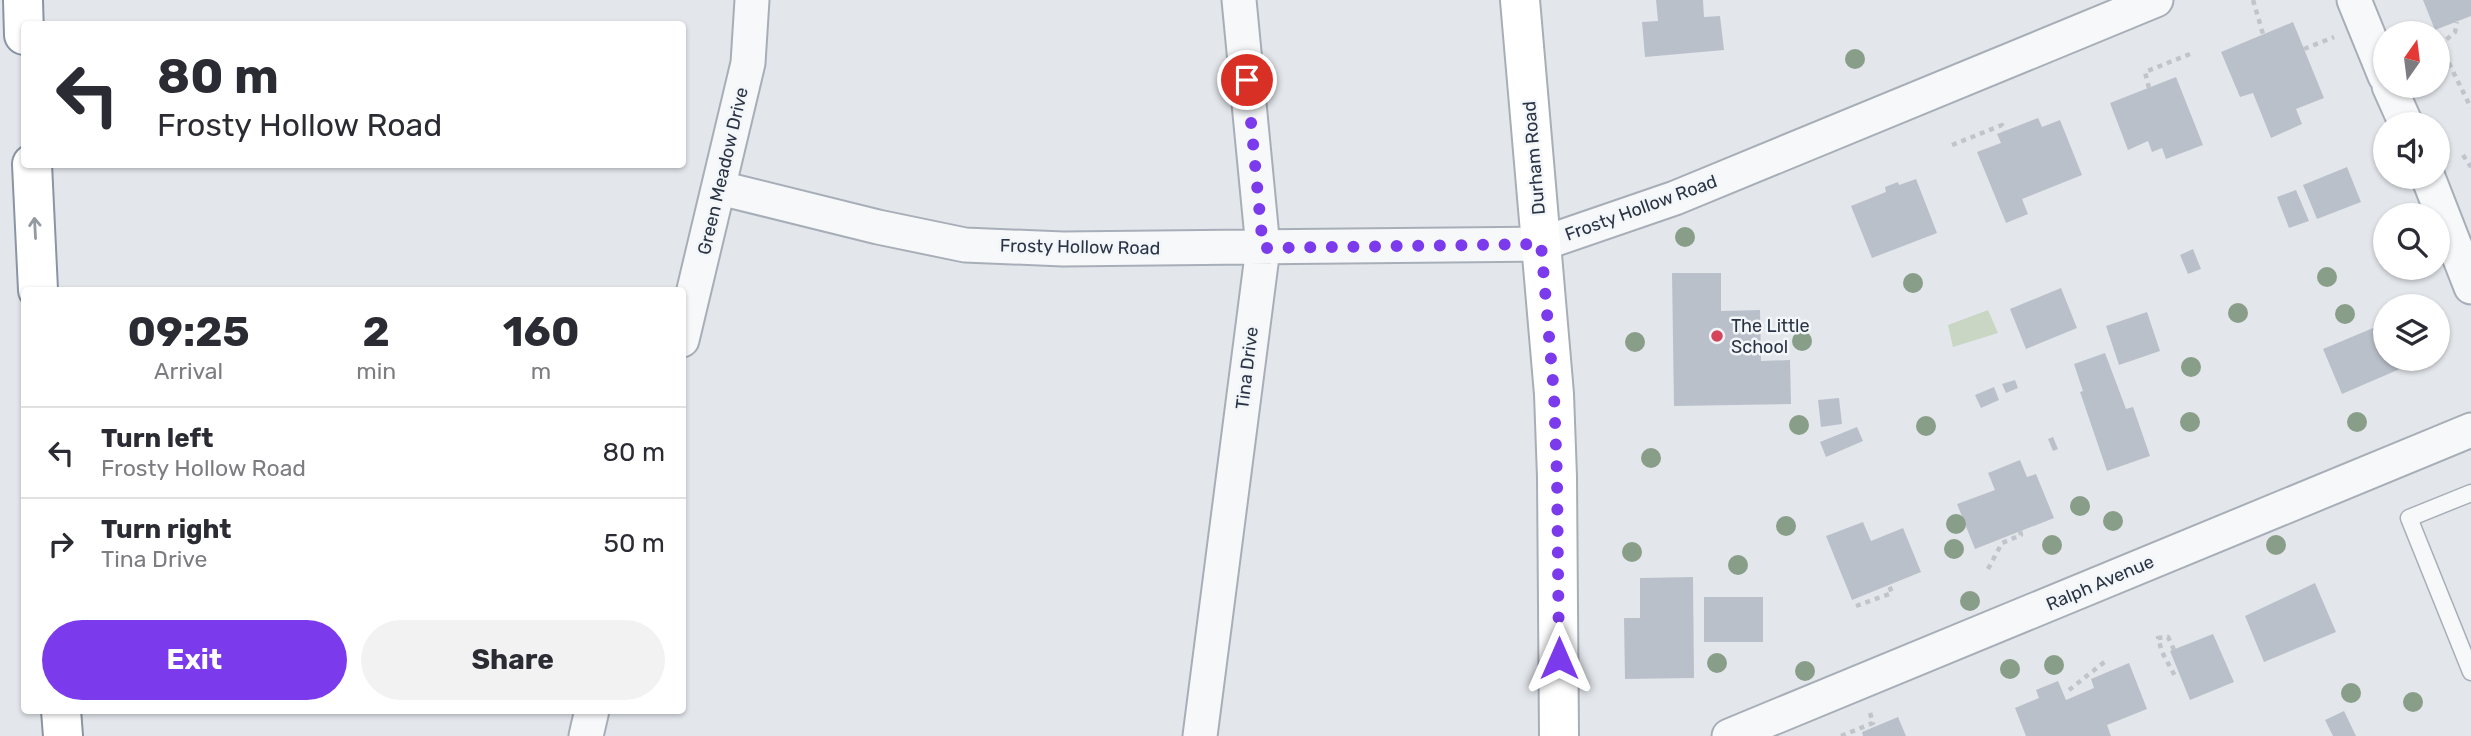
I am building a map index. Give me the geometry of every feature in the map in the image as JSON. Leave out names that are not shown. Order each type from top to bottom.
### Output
[{"type":"main road","points":[[23,0],[24,21]]},
{"type":"main road","name":"Durham Road","points":[[1520,0],[1554,394],[1559,736]]},
{"type":"main road","points":[[32,168],[38,287]]},
{"type":"main road","points":[[61,714],[63,736]]},
{"type":"street","name":"Green Meadow Drive","points":[[686,324],[748,63],[752,0]]},
{"type":"street","name":"Tina Drive","points":[[1200,736],[1263,248],[1239,0]]},
{"type":"street","name":"Frosty Hollow Road","points":[[720,188],[878,227],[965,245],[1063,249],[1541,244],[1675,198],[2156,0]]},
{"type":"street","points":[[2354,0],[2373,47]]},
{"type":"street","points":[[2433,189],[2471,287]]},
{"type":"street","name":"Ralph Avenue","points":[[1729,736],[2471,430]]},
{"type":"street","points":[[586,736],[591,714]]},
{"type":"lane","points":[[2471,493],[2409,517],[2471,672]]},
{"type":"path","points":[[2253,0],[2263,34]]},
{"type":"path","points":[[2450,36],[2455,32],[2457,22]]},
{"type":"path","points":[[2149,88],[2144,75],[2147,71],[2190,54]]},
{"type":"path","points":[[2450,67],[2471,108]]},
{"type":"path","points":[[1952,145],[2002,125],[2004,131]]},
{"type":"path","points":[[2463,155],[2471,166]]},
{"type":"path","points":[[1988,569],[2003,543],[2021,535],[2020,531]]},
{"type":"path","points":[[1856,606],[1892,593],[1889,586]]},
{"type":"path","points":[[2174,650],[2168,637],[2158,638],[2175,676]]},
{"type":"path","points":[[2068,690],[2107,660]]},
{"type":"path","points":[[1840,736],[1873,723]]},
{"type":"green space","points":[[1988,310],[1998,333],[1953,347],[1948,325]]},
{"type":"building","points":[[1656,0],[1703,0],[1704,17],[1720,16],[1724,50],[1645,57],[1642,22],[1658,21]]},
{"type":"building","points":[[2423,0],[2471,0],[2471,16],[2450,24],[2450,21],[2431,21]]},
{"type":"building","points":[[2293,22],[2324,98],[2296,109],[2302,124],[2271,138],[2253,93],[2240,97],[2221,52]]},
{"type":"building","points":[[2176,77],[2203,145],[2166,159],[2162,148],[2152,152],[2148,141],[2128,150],[2110,103]]},
{"type":"building","points":[[2038,118],[2042,127],[2060,120],[2082,175],[2022,199],[2028,214],[2006,223],[1977,152],[2001,143],[1997,134]]},
{"type":"building","points":[[2347,167],[2361,202],[2317,219],[2303,185]]},
{"type":"building","points":[[1916,179],[1937,233],[1872,258],[1851,206],[1886,192],[1885,187]]},
{"type":"building","points":[[2296,190],[2309,221],[2289,228],[2277,197]]},
{"type":"building","points":[[2193,249],[2201,269],[2188,274],[2180,255]]},
{"type":"building","name":"The Little School","points":[[1672,273],[1721,273],[1721,311],[1760,310],[1761,361],[1790,360],[1791,404],[1674,406]]},
{"type":"building","points":[[2061,288],[2077,328],[2026,349],[2010,309]]},
{"type":"building","points":[[2147,312],[2160,351],[2119,365],[2106,326]]},
{"type":"building","points":[[2373,328],[2373,371],[2395,371],[2342,394],[2323,349]]},
{"type":"building","points":[[2105,353],[2126,409],[2133,407],[2150,456],[2107,471],[2080,392],[2083,391],[2074,364]]},
{"type":"building","points":[[2015,380],[2018,388],[2006,393],[2002,384]]},
{"type":"building","points":[[1994,387],[1999,400],[1981,408],[1975,395]]},
{"type":"building","points":[[1839,398],[1842,424],[1821,427],[1818,400]]},
{"type":"building","points":[[1857,427],[1863,441],[1826,457],[1820,442]]},
{"type":"building","points":[[2053,437],[2058,449],[2053,451],[2048,439]]},
{"type":"building","points":[[2020,460],[2027,477],[2036,474],[2054,518],[1975,549],[1957,504],[1995,490],[1988,473]]},
{"type":"building","points":[[1863,522],[1871,541],[1903,528],[1921,572],[1852,600],[1826,536]]},
{"type":"building","points":[[1693,577],[1694,678],[1625,679],[1624,618],[1640,618],[1640,578]]},
{"type":"building","points":[[2315,583],[2336,632],[2264,662],[2245,616]]},
{"type":"building","points":[[1704,597],[1763,597],[1763,642],[1704,642]]},
{"type":"building","points":[[2213,634],[2234,682],[2190,700],[2170,651]]},
{"type":"building","points":[[2129,663],[2147,709],[2107,725],[2111,736],[2026,736],[2015,708],[2039,698],[2036,690],[2058,681],[2066,700],[2094,688],[2091,679]]},
{"type":"building","points":[[2344,711],[2356,736],[2333,736],[2325,720]]},
{"type":"building","points":[[1898,717],[1906,736],[1863,736],[1862,732]]},
{"type":"place","name":"The Little School","points":[[1717,336]]},
{"type":"route","points":[[1247,80],[1263,248],[1541,244],[1554,394],[1559,658]]}]
